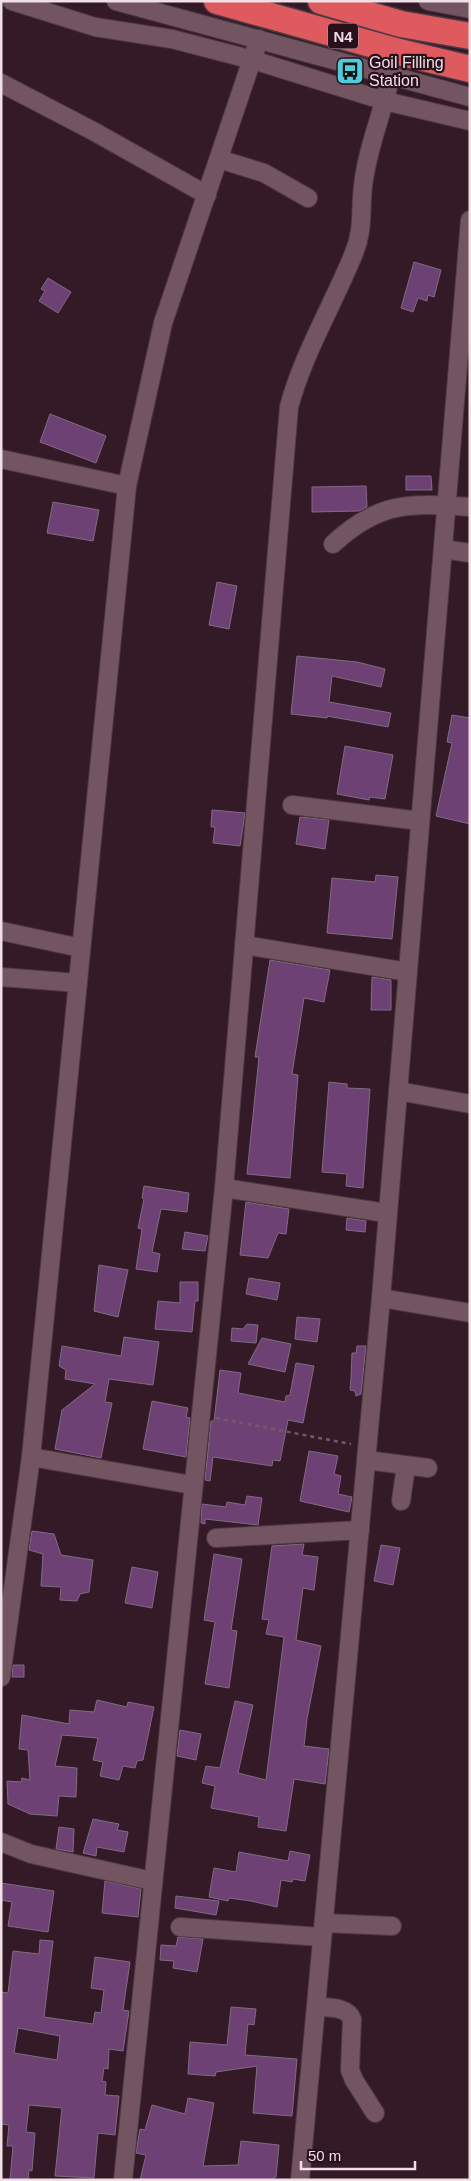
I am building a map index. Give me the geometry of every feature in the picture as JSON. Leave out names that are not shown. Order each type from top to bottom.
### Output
[{"type":"highway","name":"N4","points":[[217,1],[399,52],[470,69]]},
{"type":"highway","name":"N4","points":[[321,1],[401,24],[470,36]]},
{"type":"street","points":[[12,1],[95,27],[172,39],[253,60],[386,101],[470,121]]},
{"type":"street","points":[[116,1],[470,98]]},
{"type":"street","points":[[428,1],[470,9]]},
{"type":"street","points":[[2,1669],[31,1457],[127,486],[162,323],[259,39]]},
{"type":"street","points":[[123,2180],[192,1485],[224,1188],[289,407],[293,392],[321,326],[355,252],[362,223],[363,186],[386,101],[390,76]]},
{"type":"street","points":[[1,83],[93,131],[207,195]]},
{"type":"street","points":[[219,159],[264,173],[308,198]]},
{"type":"street","points":[[300,2180],[367,1453],[442,549],[467,275],[470,220]]},
{"type":"street","points":[[1,459],[127,486]]},
{"type":"street","points":[[333,544],[344,534],[376,513],[405,505],[470,507]]},
{"type":"street","points":[[442,549],[470,552]]},
{"type":"street","points":[[292,805],[420,821]]},
{"type":"street","points":[[1,931],[81,948]]},
{"type":"street","points":[[244,945],[408,972]]},
{"type":"street","points":[[1,977],[78,983]]},
{"type":"street","points":[[398,1092],[470,1104]]},
{"type":"street","points":[[224,1188],[386,1213]]},
{"type":"street","points":[[380,1298],[470,1313]]},
{"type":"street","points":[[367,1453],[406,1466],[428,1468]]},
{"type":"street","points":[[31,1457],[192,1485]]},
{"type":"street","points":[[401,1501],[406,1466]]},
{"type":"street","points":[[216,1538],[360,1530]]},
{"type":"street","points":[[1,1842],[32,1854],[152,1881]]},
{"type":"street","points":[[180,1927],[323,1930],[392,1926]]},
{"type":"street","points":[[316,2007],[345,2010],[350,2013],[352,2019],[350,2070],[354,2080],[375,2113]]},
{"type":"path","points":[[200,1415],[367,1453]]},
{"type":"building","points":[[414,262],[441,270],[434,297],[428,295],[427,301],[418,298],[413,312],[401,308]]},
{"type":"building","points":[[48,278],[71,292],[58,313],[39,301],[45,291],[41,289]]},
{"type":"building","points":[[50,414],[106,436],[96,463],[40,442]]},
{"type":"building","points":[[406,476],[431,476],[432,490],[406,490]]},
{"type":"building","points":[[366,486],[367,507],[359,511],[312,512],[312,487]]},
{"type":"building","points":[[53,502],[99,510],[93,541],[47,533]]},
{"type":"building","points":[[217,582],[237,586],[229,629],[209,625]]},
{"type":"building","points":[[297,656],[357,662],[385,669],[381,687],[332,676],[329,702],[391,713],[388,727],[327,716],[327,718],[291,714]]},
{"type":"building","points":[[452,715],[470,718],[470,824],[436,816],[452,743],[447,742]]},
{"type":"building","points":[[345,746],[393,755],[385,799],[370,797],[369,800],[337,794]]},
{"type":"building","points":[[212,810],[245,813],[240,846],[213,843],[215,827],[211,827]]},
{"type":"building","points":[[300,817],[329,820],[325,849],[296,844]]},
{"type":"building","points":[[376,875],[398,877],[392,939],[327,933],[332,878],[375,882]]},
{"type":"building","points":[[270,960],[330,970],[324,1002],[304,998],[292,1074],[298,1075],[290,1178],[247,1174],[259,1057],[255,1057]]},
{"type":"building","points":[[372,977],[391,980],[391,1010],[371,1010]]},
{"type":"building","points":[[329,1082],[347,1084],[347,1088],[370,1089],[363,1188],[346,1186],[347,1174],[322,1172]]},
{"type":"building","points":[[144,1186],[189,1193],[187,1212],[161,1209],[152,1252],[160,1254],[157,1272],[136,1269],[142,1229],[138,1228],[144,1199],[142,1198]]},
{"type":"building","points":[[246,1202],[289,1209],[286,1234],[278,1233],[268,1258],[240,1255]]},
{"type":"building","points":[[347,1218],[366,1221],[365,1232],[346,1230]]},
{"type":"building","points":[[185,1232],[208,1236],[205,1251],[182,1249]]},
{"type":"building","points":[[99,1265],[128,1270],[118,1317],[94,1311]]},
{"type":"building","points":[[249,1278],[280,1283],[277,1300],[246,1294]]},
{"type":"building","points":[[180,1282],[198,1282],[198,1301],[195,1301],[192,1332],[155,1329],[158,1301],[180,1303]]},
{"type":"building","points":[[297,1317],[320,1319],[317,1342],[295,1339]]},
{"type":"building","points":[[247,1324],[258,1325],[256,1343],[231,1341],[232,1328],[243,1329]]},
{"type":"building","points":[[124,1337],[159,1342],[153,1385],[109,1379],[105,1402],[112,1403],[101,1458],[55,1449],[62,1410],[95,1384],[65,1379],[66,1370],[59,1366],[62,1346],[121,1356]]},
{"type":"building","points":[[262,1338],[291,1344],[285,1372],[248,1364]]},
{"type":"building","points":[[357,1346],[366,1346],[361,1394],[356,1396],[355,1391],[350,1390],[352,1353],[356,1353]]},
{"type":"building","points":[[296,1363],[314,1366],[303,1423],[288,1420],[280,1461],[273,1460],[272,1466],[213,1457],[210,1481],[205,1480],[211,1421],[214,1421],[220,1370],[241,1373],[238,1393],[285,1402],[286,1396],[290,1395]]},
{"type":"building","points":[[152,1401],[188,1408],[186,1417],[190,1418],[186,1457],[143,1449]]},
{"type":"building","points":[[309,1451],[338,1456],[334,1474],[341,1476],[338,1494],[352,1497],[349,1512],[300,1501]]},
{"type":"building","points":[[247,1496],[262,1498],[258,1525],[205,1519],[205,1524],[201,1523],[202,1504],[226,1507],[227,1502],[245,1505]]},
{"type":"building","points":[[32,1531],[54,1534],[61,1555],[93,1560],[89,1592],[80,1594],[77,1601],[60,1600],[61,1587],[41,1586],[43,1554],[29,1550]]},
{"type":"building","points":[[304,1544],[302,1555],[318,1557],[314,1590],[303,1588],[296,1640],[321,1646],[307,1719],[304,1746],[329,1749],[325,1784],[294,1779],[286,1831],[258,1827],[259,1817],[211,1808],[215,1786],[202,1783],[206,1766],[220,1768],[235,1701],[253,1705],[238,1773],[266,1780],[284,1637],[266,1634],[269,1620],[262,1619],[272,1546]]},
{"type":"building","points":[[381,1545],[400,1548],[393,1585],[374,1581]]},
{"type":"building","points":[[214,1554],[242,1559],[231,1630],[237,1631],[229,1688],[205,1684],[215,1622],[204,1620]]},
{"type":"building","points":[[132,1567],[158,1572],[152,1608],[125,1603]]},
{"type":"building","points":[[13,1665],[24,1665],[24,1677],[12,1677]]},
{"type":"building","points":[[97,1700],[127,1707],[128,1702],[154,1707],[143,1760],[137,1761],[135,1768],[123,1766],[119,1780],[100,1776],[103,1762],[93,1760],[98,1738],[62,1735],[55,1766],[77,1768],[76,1797],[59,1796],[57,1816],[30,1814],[8,1804],[7,1781],[21,1782],[22,1778],[30,1780],[28,1750],[19,1749],[22,1715],[69,1724],[70,1710],[94,1712]]},
{"type":"building","points":[[180,1730],[201,1734],[196,1760],[177,1756]]},
{"type":"building","points":[[93,1819],[119,1824],[117,1830],[128,1832],[124,1852],[97,1847],[96,1856],[83,1853]]},
{"type":"building","points":[[59,1827],[74,1829],[73,1852],[56,1849]]},
{"type":"building","points":[[290,1851],[310,1855],[305,1881],[293,1879],[292,1882],[281,1880],[277,1907],[251,1901],[229,1898],[228,1901],[209,1897],[214,1868],[236,1872],[239,1852],[288,1861]]},
{"type":"building","points":[[105,1881],[141,1889],[138,1917],[102,1913]]},
{"type":"building","points":[[1,1883],[54,1891],[48,1932],[8,1926],[12,1902],[1,1900]]},
{"type":"building","points":[[176,1896],[219,1901],[216,1915],[175,1908]]},
{"type":"building","points":[[178,1937],[203,1939],[197,1972],[173,1968],[174,1961],[160,1960],[161,1945],[176,1946]]},
{"type":"building","points":[[40,1940],[53,1941],[44,2017],[93,2024],[95,2012],[101,2013],[104,1990],[91,1988],[95,1957],[130,1962],[123,2010],[129,2011],[123,2051],[109,2049],[108,2069],[104,2068],[102,2081],[106,2082],[105,2095],[119,2096],[115,2135],[98,2133],[94,2178],[55,2176],[62,2108],[29,2105],[26,2132],[35,2133],[32,2171],[29,2170],[28,2180],[10,2180],[13,2146],[7,2146],[9,2125],[1,2124],[1,1992],[8,1993],[13,1951],[39,1954]],"holes":[[[18,2028],[60,2036],[57,2060],[14,2053]]]},
{"type":"building","points":[[231,2007],[256,2009],[254,2025],[248,2024],[245,2055],[297,2059],[292,2116],[253,2113],[257,2066],[216,2072],[215,2076],[188,2074],[190,2042],[227,2045]]},
{"type":"building","points":[[188,2098],[214,2103],[203,2166],[238,2165],[241,2141],[279,2145],[276,2177],[270,2180],[140,2180],[146,2155],[136,2153],[140,2129],[145,2130],[152,2105],[185,2114]]},
{"type":"place","name":"Goil Filling Station","points":[[350,71]]}]
